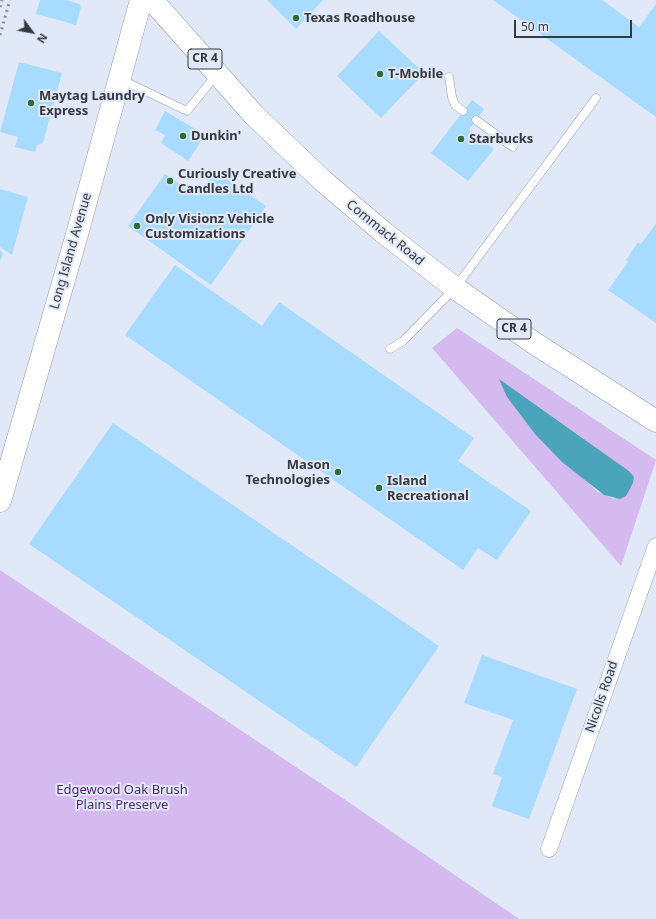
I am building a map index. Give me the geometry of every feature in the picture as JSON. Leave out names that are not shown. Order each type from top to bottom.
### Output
[{"type":"main road","name":"Long Island Avenue","points":[[0,501],[120,80],[141,0]]},
{"type":"main road","name":"Commack Road","points":[[152,0],[254,115],[322,180],[408,253],[534,343],[656,421]]},
{"type":"street","name":"Nicolls Road","points":[[549,849],[656,546]]},
{"type":"lane","points":[[120,80],[187,111],[218,73]]},
{"type":"lane","points":[[449,77],[455,106],[463,111]]},
{"type":"lane","points":[[390,349],[403,341],[455,288],[596,98]]},
{"type":"lane","points":[[476,120],[513,147]]},
{"type":"green space","points":[[457,328],[656,460],[621,566],[432,348]],"holes":[[[500,380],[629,471],[633,477],[614,499],[598,492],[582,477]]]},
{"type":"green space","name":"Edgewood Oak Brush Plains Preserve","points":[[0,570],[344,799],[519,919],[0,919]]},
{"type":"water","points":[[499,379],[629,471],[634,477],[633,483],[626,496],[620,499],[604,495],[562,462],[535,434],[507,397]]},
{"type":"building","points":[[40,0],[66,0],[80,4],[81,7],[76,25],[36,14]]},
{"type":"building","name":"Texas Roadhouse","points":[[267,0],[323,0],[296,29]]},
{"type":"building","points":[[493,0],[602,0],[639,27],[656,4],[656,117]]},
{"type":"building","name":"T-Mobile","points":[[379,31],[424,73],[381,118],[337,76]]},
{"type":"building","name":"Maytag Laundry Express","points":[[19,62],[62,73],[43,143],[37,145],[35,152],[15,147],[18,137],[0,132]]},
{"type":"building","name":"Starbucks","points":[[472,100],[484,109],[469,130],[494,149],[468,181],[431,153]]},
{"type":"building","name":"Dunkin'","points":[[165,111],[195,129],[194,131],[203,138],[188,161],[161,143],[165,135],[155,130]]},
{"type":"building","points":[[215,171],[266,206],[211,285],[128,226],[165,174],[197,196]]},
{"type":"building","points":[[0,189],[28,197],[12,255],[0,247]]},
{"type":"building","points":[[656,223],[656,323],[608,290],[628,262],[626,260],[638,242],[641,244]]},
{"type":"building","points":[[0,251],[3,253],[0,262]]},
{"type":"building","points":[[175,265],[262,326],[279,302],[474,438],[458,461],[531,511],[497,560],[478,548],[463,570],[125,335]]},
{"type":"building","points":[[113,423],[439,646],[356,767],[29,544]]},
{"type":"building","points":[[482,655],[577,689],[529,819],[492,806],[502,777],[493,774],[513,720],[464,703]]},
{"type":"railway","points":[[0,7],[2,0]]},
{"type":"railway","points":[[0,35],[10,0]]},
{"type":"place","name":"Texas Roadhouse","points":[[296,18]]},
{"type":"place","name":"T-Mobile","points":[[380,74]]},
{"type":"place","name":"Maytag Laundry Express","points":[[31,103]]},
{"type":"place","name":"Dunkin'","points":[[183,136]]},
{"type":"place","name":"Starbucks","points":[[461,139]]},
{"type":"place","name":"Curiously Creative Candles Ltd","points":[[170,181]]},
{"type":"place","name":"Only Visionz Vehicle Customizations","points":[[137,226]]},
{"type":"place","name":"Mason Technologies","points":[[338,472]]},
{"type":"place","name":"Island Recreational","points":[[379,488]]}]
